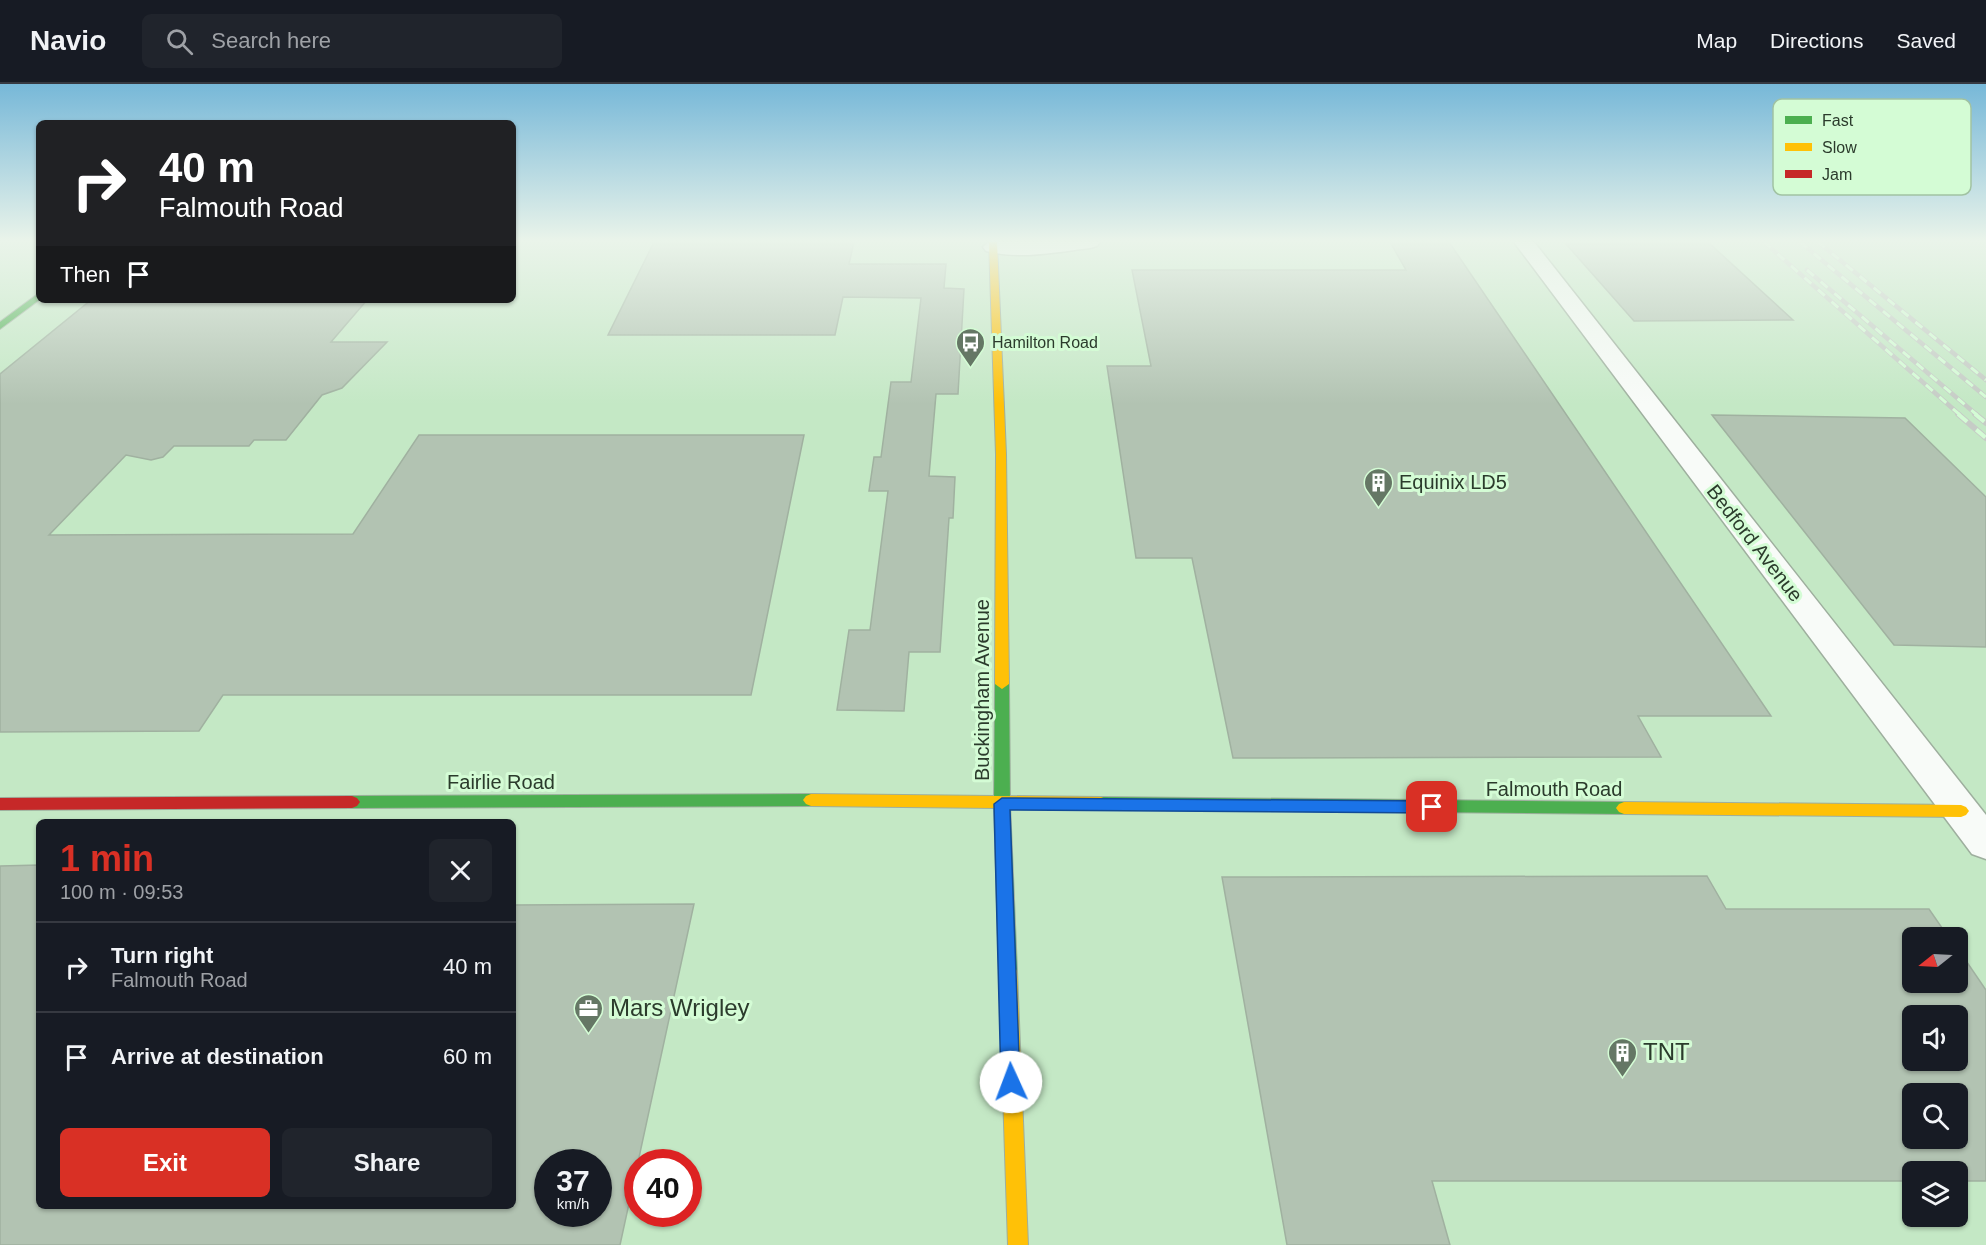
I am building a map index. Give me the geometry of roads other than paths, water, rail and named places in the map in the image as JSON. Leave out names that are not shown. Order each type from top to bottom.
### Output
[{"type":"street","name":"Buckingham Avenue","points":[[995,296],[1001,454],[1002,804],[1018,1245]]},
{"type":"street","name":"Bedford Avenue","points":[[1566,296],[1986,843]]},
{"type":"street","points":[[0,326],[36,298]]},
{"type":"street","name":"Fairlie Road","points":[[0,804],[765,800],[1002,804]]},
{"type":"street","name":"Falmouth Road","points":[[1002,804],[1961,811]]},
{"type":"railway","points":[[1825,296],[1960,415]]},
{"type":"railway","points":[[1838,296],[1977,415]]},
{"type":"railway","points":[[1865,296],[1986,397]]},
{"type":"railway","points":[[1884,296],[1986,380]]},
{"type":"railway","points":[[1958,414],[1986,438]]},
{"type":"railway","points":[[1975,414],[1986,423]]},
{"type":"place","name":"Hamilton Road","points":[[971,368]]},
{"type":"place","name":"Equinix LD5","points":[[1378,508]]},
{"type":"place","name":"Mars Wrigley","points":[[589,1034]]},
{"type":"place","name":"TNT","points":[[1622,1078]]}]
